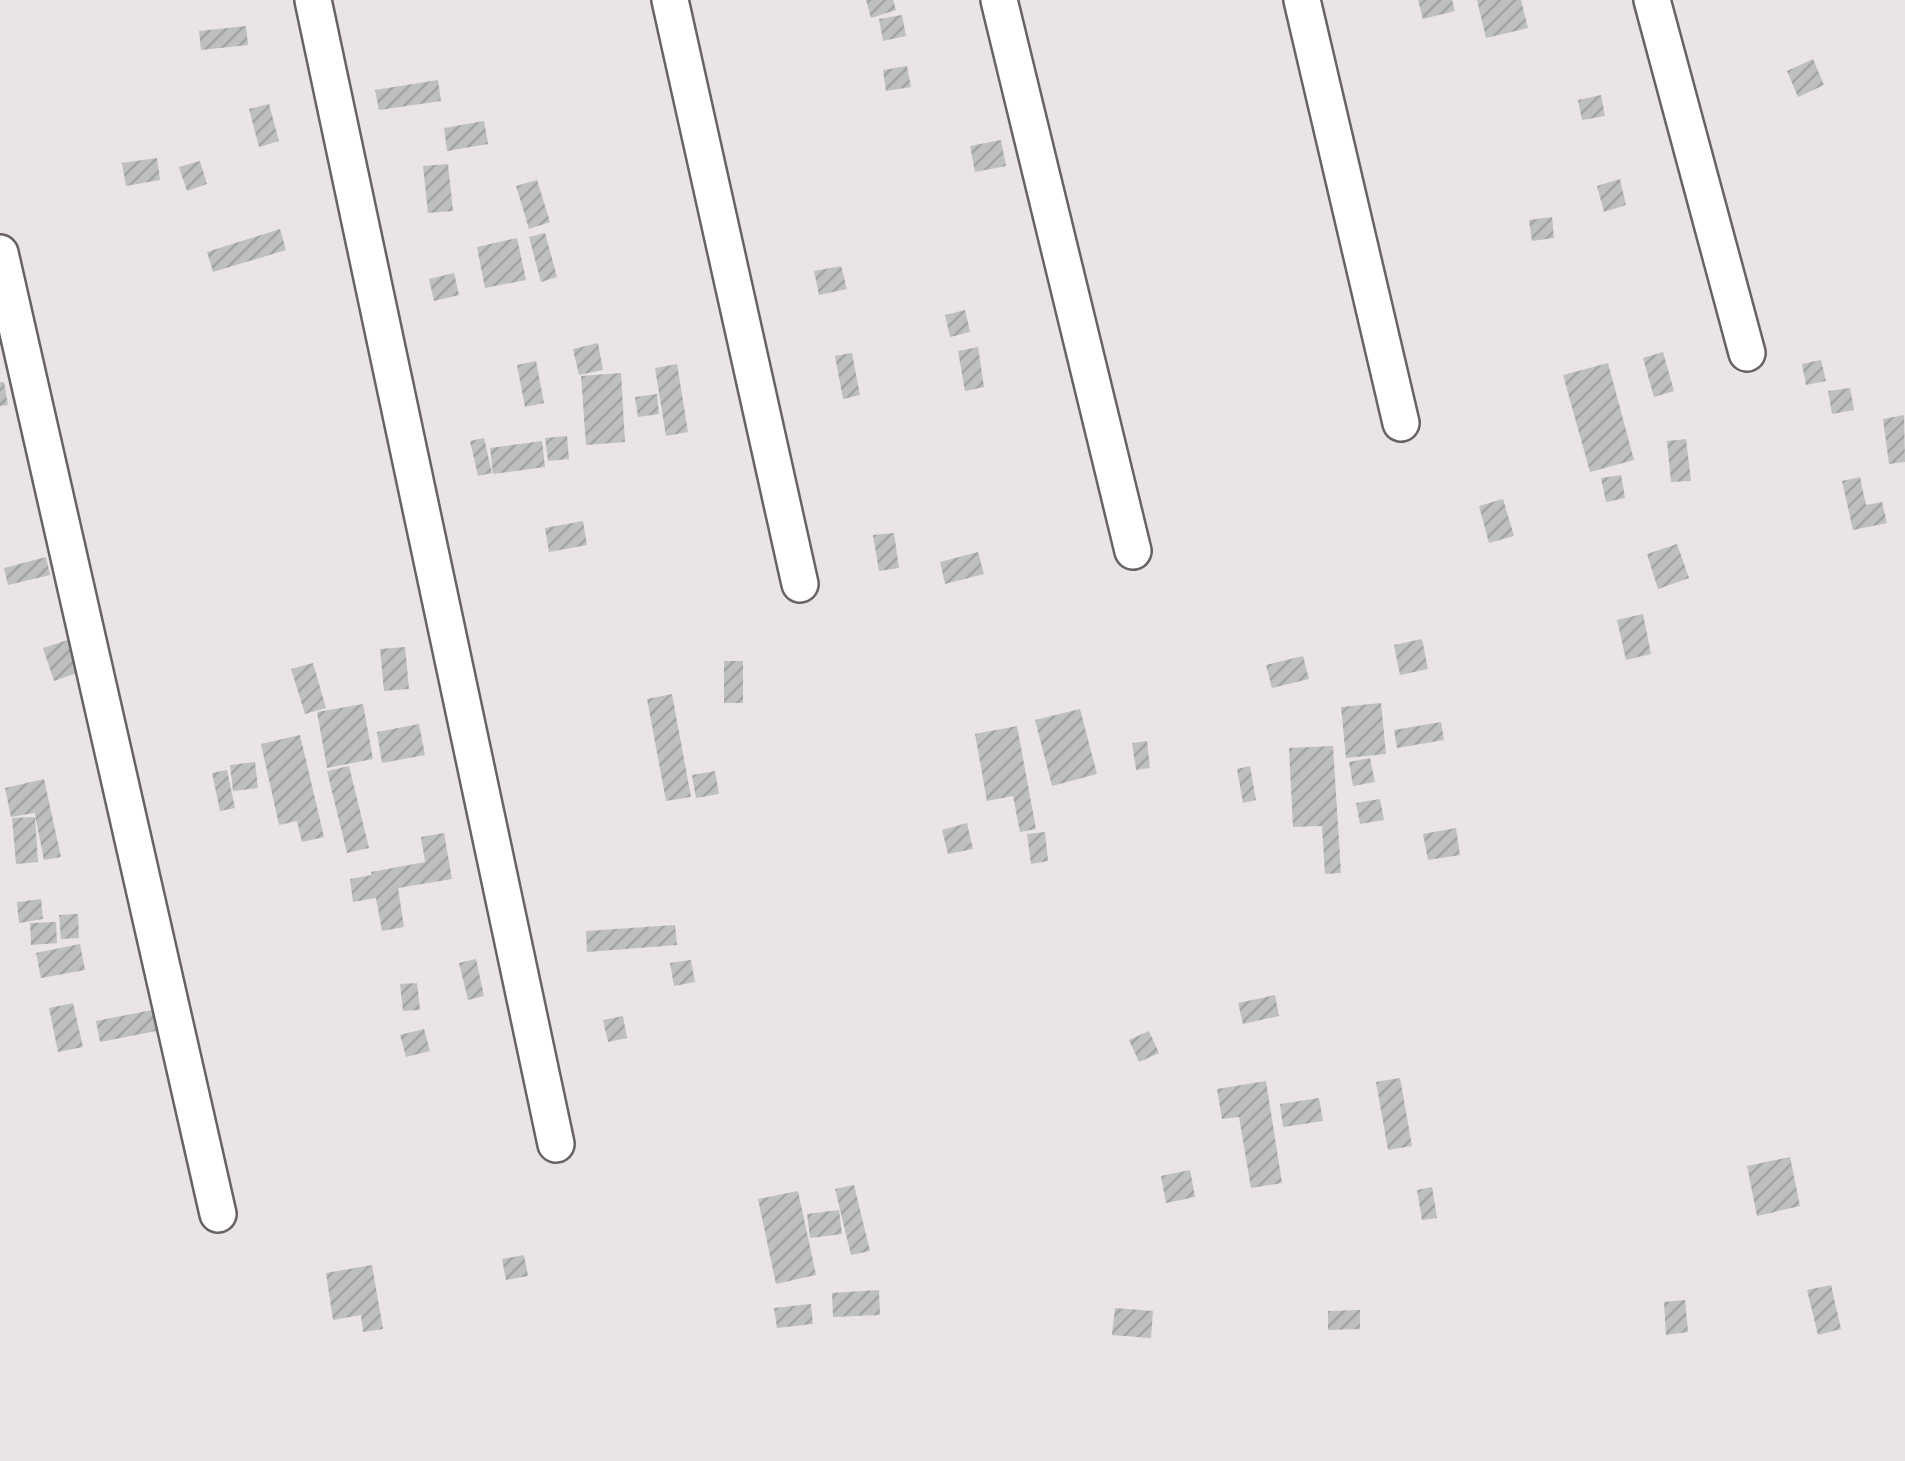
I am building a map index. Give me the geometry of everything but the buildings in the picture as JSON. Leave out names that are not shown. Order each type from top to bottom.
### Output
[{"type":"street","points":[[313,0],[556,1144]]},
{"type":"street","points":[[670,0],[800,584]]},
{"type":"street","points":[[998,0],[1133,551]]},
{"type":"street","points":[[1302,0],[1401,423]]},
{"type":"street","points":[[1652,0],[1746,353]]},
{"type":"street","points":[[0,253],[218,1214]]}]
